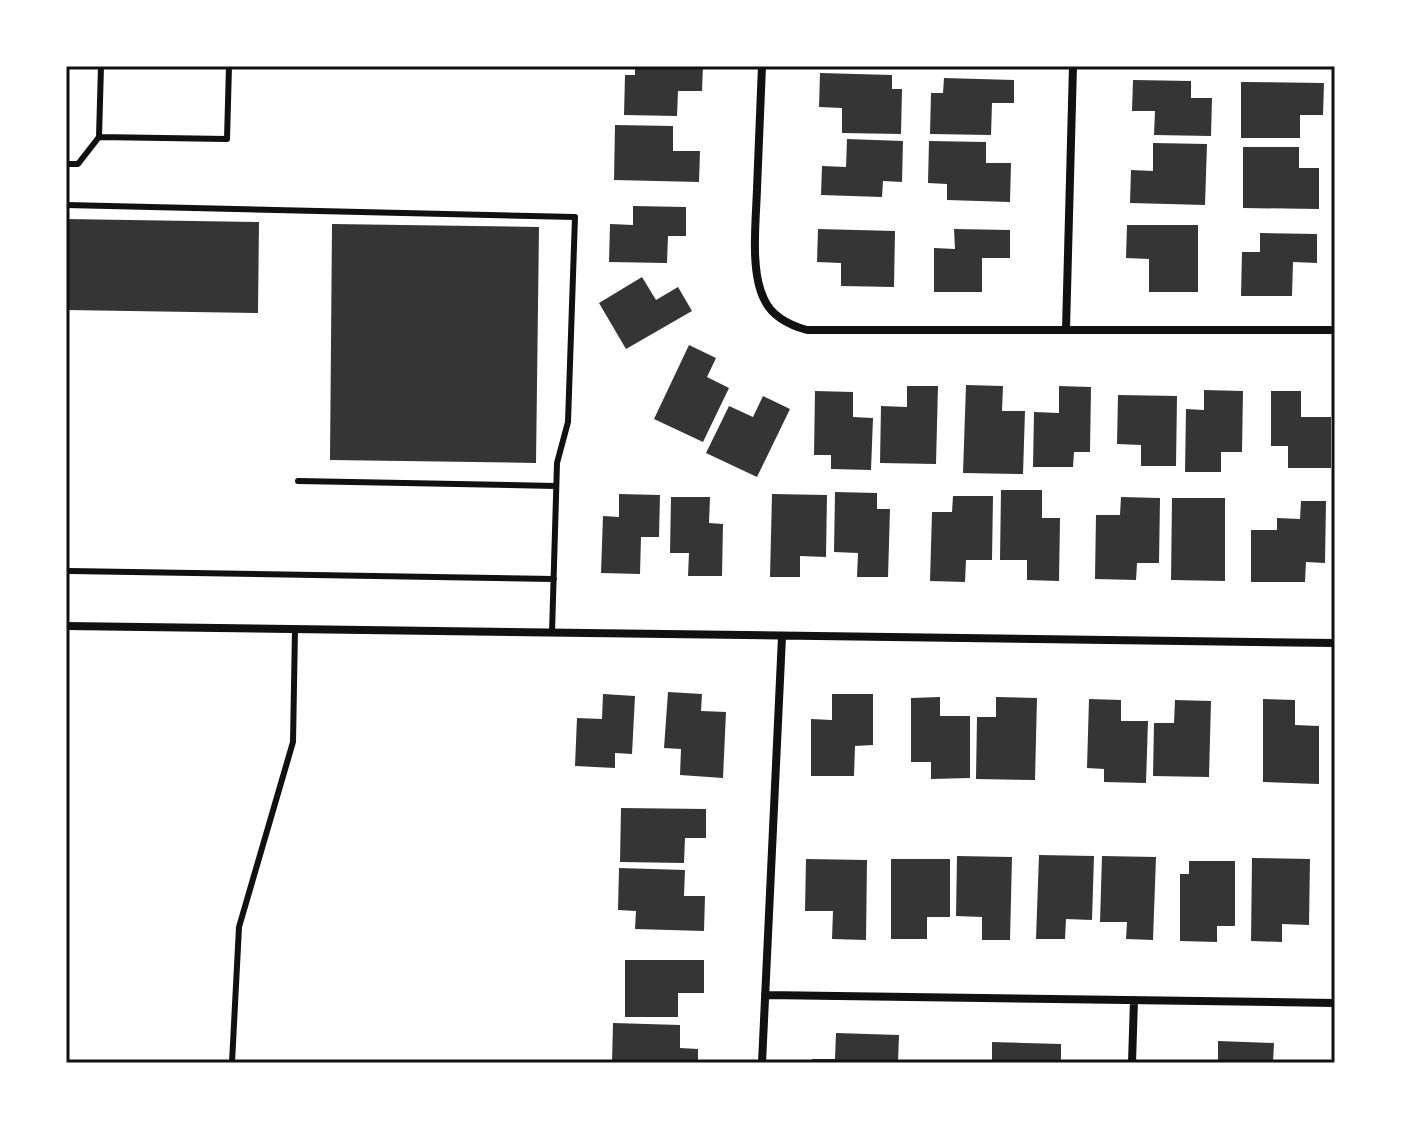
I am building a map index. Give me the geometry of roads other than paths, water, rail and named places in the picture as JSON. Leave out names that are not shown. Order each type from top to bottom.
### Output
[{"type":"street","points":[[762,66],[755,238],[758,284],[764,301],[790,325],[807,330],[1335,330]]},
{"type":"street","points":[[1066,329],[1073,66]]},
{"type":"street","points":[[66,626],[1335,643]]},
{"type":"street","points":[[762,1063],[782,637]]},
{"type":"street","points":[[765,995],[1335,1003]]},
{"type":"street","points":[[1132,1063],[1134,1000]]},
{"type":"lane","points":[[66,164],[78,164],[99,137],[101,66]]},
{"type":"lane","points":[[99,137],[227,139],[229,66]]},
{"type":"lane","points":[[66,205],[575,217],[568,422],[557,463],[552,633]]},
{"type":"lane","points":[[298,481],[556,486]]},
{"type":"lane","points":[[69,571],[554,579]]},
{"type":"lane","points":[[232,1063],[239,927],[293,742],[295,629]]}]
